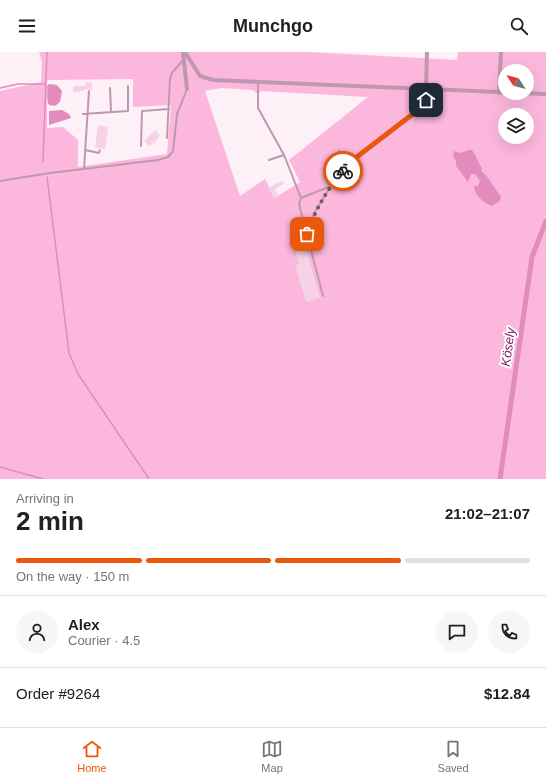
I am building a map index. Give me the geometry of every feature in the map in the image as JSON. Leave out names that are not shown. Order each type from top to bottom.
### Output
[{"type":"street","points":[[184,52],[187,89]]},
{"type":"street","points":[[184,52],[204,78],[213,80],[426,88],[498,93]]},
{"type":"street","points":[[426,88],[427,52]]},
{"type":"street","points":[[500,64],[501,52]]},
{"type":"street","points":[[534,94],[546,94]]},
{"type":"lane","points":[[167,138],[171,76],[184,59]]},
{"type":"lane","points":[[258,82],[258,108],[284,155],[301,198],[299,204],[323,296]]},
{"type":"lane","points":[[83,114],[128,111],[128,86]]},
{"type":"lane","points":[[110,88],[111,112]]},
{"type":"lane","points":[[307,234],[314,214],[331,186],[358,156],[422,107],[426,100],[426,88]]},
{"type":"lane","points":[[0,181],[158,160],[168,157],[173,151],[177,114],[187,89]]},
{"type":"lane","points":[[84,169],[89,90]]},
{"type":"lane","points":[[141,146],[142,111],[169,109]]},
{"type":"lane","points":[[85,150],[99,154],[100,150]]},
{"type":"lane","points":[[339,151],[346,168]]},
{"type":"lane","points":[[269,160],[284,155]]},
{"type":"lane","points":[[301,198],[331,186]]},
{"type":"lane","points":[[292,243],[308,238]]},
{"type":"shaded area","points":[[39,52],[309,52],[457,60],[458,52],[546,52],[546,479],[0,479],[0,91],[41,82],[42,62]],"holes":[[[133,79],[133,107],[171,105],[167,154],[78,167],[78,140],[63,127],[47,128],[47,80]],[[221,88],[253,90],[259,94],[261,91],[368,97],[289,160],[300,182],[275,198],[265,179],[240,196],[205,91]]]},
{"type":"shaded area","points":[[49,84],[57,85],[62,91],[60,102],[55,106],[49,105],[48,103],[47,86]]},
{"type":"shaded area","points":[[62,110],[69,114],[71,118],[49,125],[49,111]]},
{"type":"shaded area","points":[[469,150],[474,152],[482,168],[481,171],[486,175],[501,197],[500,201],[492,206],[483,201],[474,189],[474,186],[478,186],[480,181],[475,174],[471,174],[468,182],[456,166],[456,160],[453,157],[454,151],[461,153]]},
{"type":"building","points":[[92,82],[92,90],[89,89],[73,92],[73,86],[85,86],[85,83]]},
{"type":"building","points":[[98,125],[108,127],[105,150],[95,148]]},
{"type":"building","points":[[155,130],[160,135],[154,144],[153,143],[149,146],[144,141]]},
{"type":"building","points":[[282,181],[284,184],[275,189],[279,196],[274,198],[268,188]]},
{"type":"building","points":[[304,242],[320,298],[306,302],[295,265],[299,264],[295,250],[292,251],[291,245]]},
{"type":"waterway","points":[[43,162],[47,52]]},
{"type":"waterway","points":[[0,88],[18,84],[45,84]]},
{"type":"waterway","points":[[47,177],[69,353],[78,374],[149,479]]},
{"type":"waterway","name":"Kösely","points":[[500,479],[532,257],[546,221]]},
{"type":"waterway","points":[[0,467],[43,479]]},
{"type":"way so far","points":[[307,234],[314,214],[331,186],[343,171]]},
{"type":"route","points":[[343,171],[358,156],[422,107],[426,100]]}]
